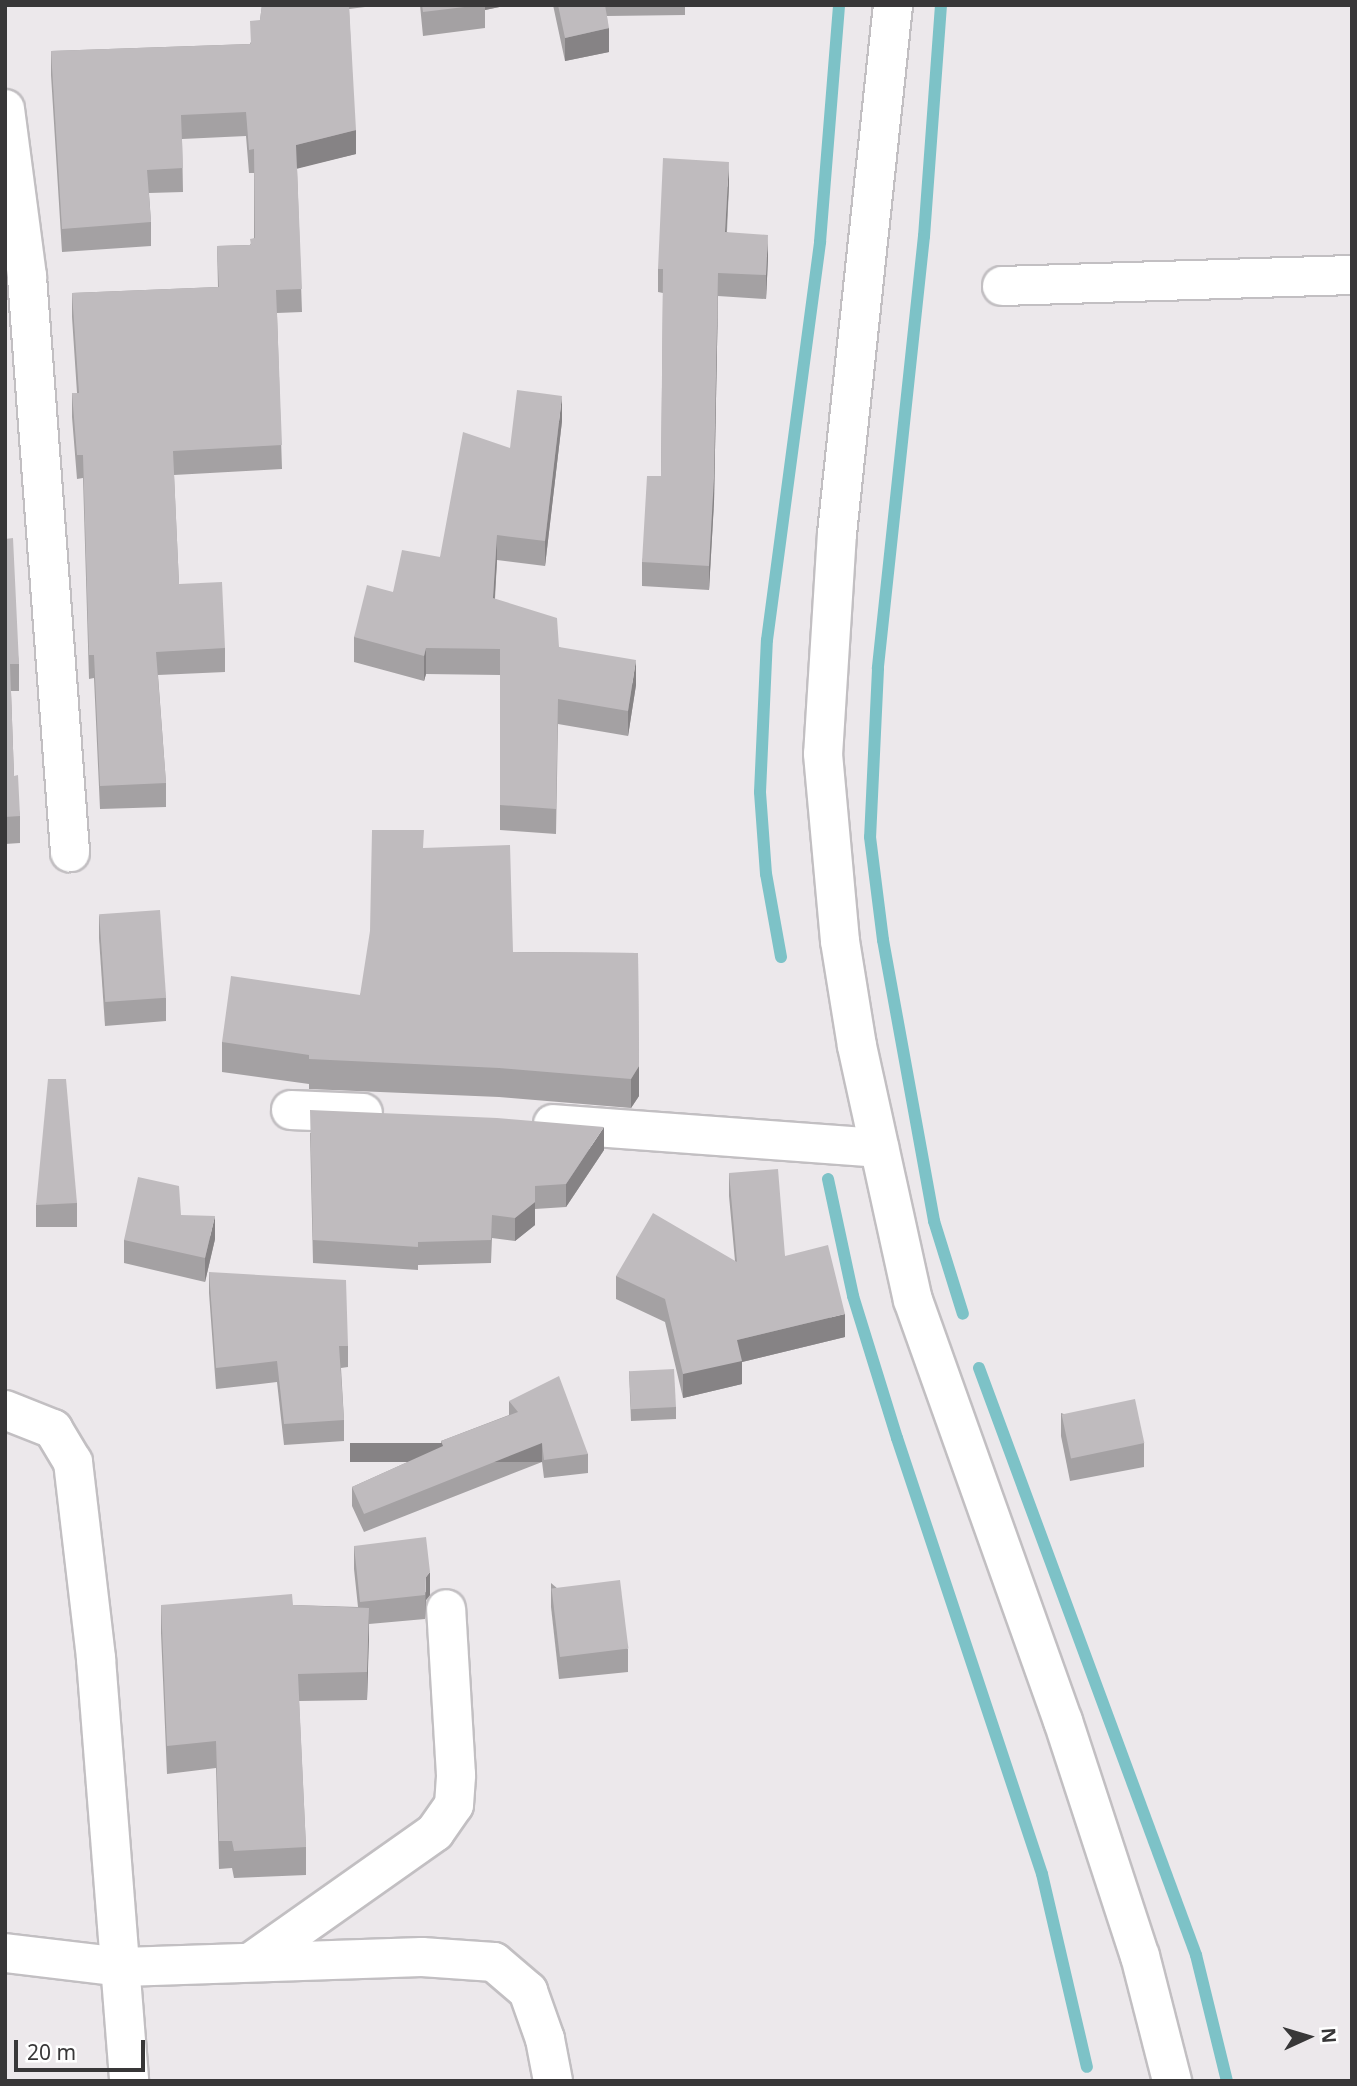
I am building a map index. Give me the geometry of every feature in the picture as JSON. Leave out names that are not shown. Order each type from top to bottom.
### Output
[{"type":"street","points":[[892,5],[837,533],[823,754],[840,941],[857,1046],[913,1300],[1063,1721],[1140,1956],[1172,2081]]},
{"type":"street","points":[[5,109],[27,277],[69,852]]},
{"type":"street","points":[[1002,286],[1352,275]]},
{"type":"street","points":[[291,1110],[401,1115]]},
{"type":"street","points":[[524,1121],[878,1148]]},
{"type":"street","points":[[5,1410],[53,1429],[73,1462],[96,1659],[123,1967],[130,2081]]},
{"type":"street","points":[[251,1962],[435,1832],[454,1805],[456,1775],[446,1609]]},
{"type":"street","points":[[5,1953],[123,1967],[422,1957],[494,1962],[528,1991],[545,2039],[553,2081]]},
{"type":"building","points":[[262,5],[349,5],[356,130],[296,145],[302,289],[276,290],[282,445],[173,451],[179,584],[222,582],[225,648],[156,652],[166,783],[100,786],[94,655],[89,655],[83,455],[77,455],[72,393],[79,393],[72,293],[219,287],[217,246],[251,245],[250,239],[255,238],[254,149],[249,150],[246,112],[181,115],[183,168],[147,170],[151,222],[62,229],[51,51],[251,44],[250,21],[260,20]]},
{"type":"building","points":[[422,5],[481,5],[423,12]]},
{"type":"building","points":[[558,5],[605,5],[609,28],[565,38]]},
{"type":"building","points":[[663,158],[729,162],[725,232],[768,235],[766,275],[718,273],[714,478],[709,566],[642,562],[647,476],[661,476],[663,269],[658,269]]},
{"type":"building","points":[[517,390],[562,396],[545,541],[497,535],[493,598],[557,618],[559,647],[636,660],[628,711],[558,699],[556,809],[500,805],[500,649],[426,648],[424,656],[354,637],[367,585],[393,592],[402,550],[440,557],[463,432],[510,448]]},
{"type":"building","points":[[13,538],[19,664],[10,664],[14,776],[18,775],[20,816],[5,817],[5,539]]},
{"type":"building","points":[[372,830],[424,830],[423,848],[510,845],[513,952],[638,953],[639,1066],[631,1079],[499,1068],[309,1059],[309,1055],[222,1042],[231,976],[360,995],[370,931]]},
{"type":"building","points":[[160,910],[166,998],[105,1002],[99,914]]},
{"type":"building","points":[[48,1079],[66,1079],[77,1203],[36,1205]]},
{"type":"building","points":[[310,1110],[497,1118],[604,1127],[566,1184],[535,1186],[535,1202],[515,1218],[492,1215],[491,1240],[418,1242],[418,1247],[313,1240]]},
{"type":"building","points":[[778,1169],[785,1256],[828,1245],[845,1314],[737,1340],[742,1361],[683,1374],[665,1299],[616,1276],[653,1213],[737,1262],[729,1173]]},
{"type":"building","points":[[138,1177],[179,1186],[181,1215],[215,1216],[205,1258],[124,1240]]},
{"type":"building","points":[[209,1272],[346,1280],[348,1346],[339,1346],[344,1420],[284,1424],[277,1361],[216,1368]]},
{"type":"building","points":[[674,1369],[676,1407],[631,1409],[629,1371]]},
{"type":"building","points":[[559,1376],[588,1454],[544,1460],[542,1443],[364,1514],[352,1487],[443,1446],[441,1441],[518,1412],[509,1401]]},
{"type":"building","points":[[1135,1399],[1144,1443],[1071,1459],[1062,1415]]},
{"type":"building","points":[[426,1537],[430,1572],[426,1577],[425,1595],[360,1602],[354,1546]]},
{"type":"building","points":[[620,1580],[628,1648],[560,1657],[552,1588]]},
{"type":"building","points":[[292,1594],[293,1605],[369,1608],[367,1672],[298,1674],[306,1847],[234,1851],[232,1841],[219,1841],[216,1741],[167,1746],[161,1605]]},
{"type":"waterway","points":[[781,957],[766,874],[760,792],[767,640],[820,242],[839,5]]},
{"type":"waterway","points":[[941,5],[924,236],[878,669],[870,837],[883,940],[934,1221],[963,1314]]},
{"type":"waterway","points":[[828,1179],[853,1296],[897,1438],[1042,1874],[1087,2067]]},
{"type":"waterway","points":[[979,1368],[1196,1955],[1227,2081]]}]
